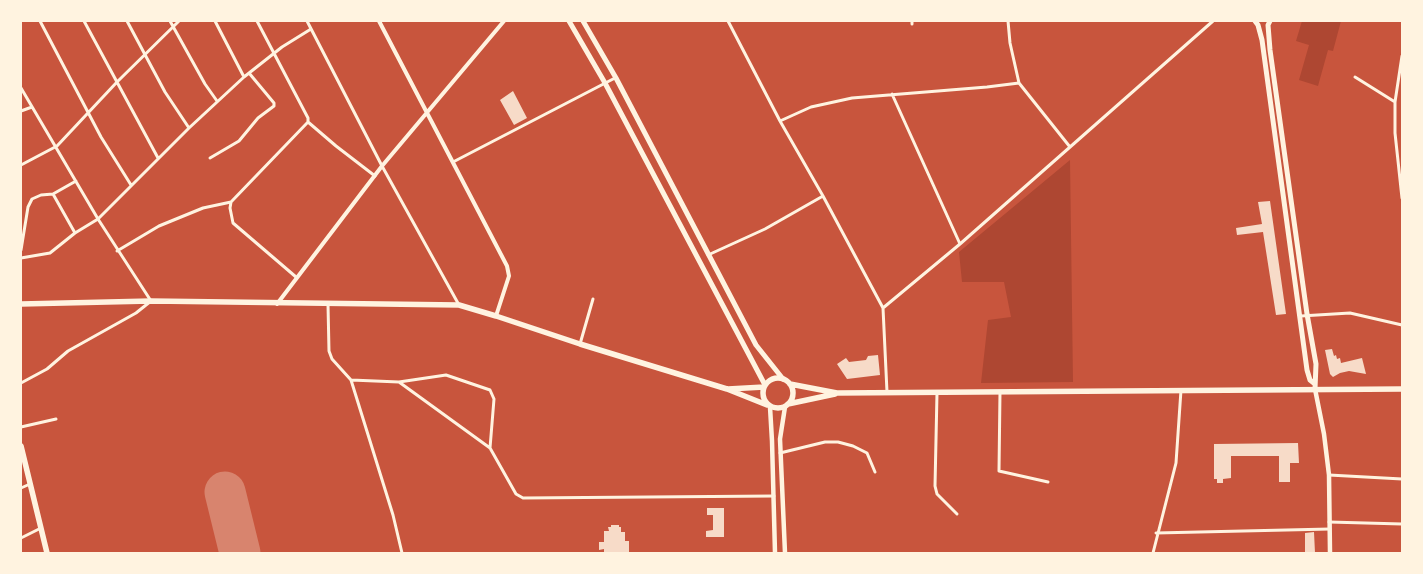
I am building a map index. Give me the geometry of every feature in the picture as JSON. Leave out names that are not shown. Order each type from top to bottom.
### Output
[{"type":"highway","points":[[21,304],[151,301],[459,305],[726,389],[777,409],[837,393]]},
{"type":"highway","points":[[726,389],[764,386],[773,379],[782,379],[790,384],[837,393],[1315,387],[1402,389]]},
{"type":"highway","points":[[787,406],[791,401],[793,392],[790,384]]},
{"type":"highway","points":[[764,386],[762,394],[768,406]]},
{"type":"highway","points":[[21,446],[47,553]]},
{"type":"main road","points":[[568,21],[605,83],[764,386]]},
{"type":"main road","points":[[583,21],[616,78],[756,345],[782,379]]},
{"type":"main road","points":[[1255,21],[1262,40],[1304,315],[1316,364],[1315,387],[1324,434],[1328,475],[1330,553]]},
{"type":"main road","points":[[1270,21],[1268,25],[1270,50],[1304,315],[1307,370],[1310,380],[1315,387]]},
{"type":"main road","points":[[768,406],[774,496],[775,553]]},
{"type":"main road","points":[[785,553],[780,439],[787,406]]},
{"type":"street","points":[[40,21],[101,137],[131,186]]},
{"type":"street","points":[[84,21],[158,158]]},
{"type":"street","points":[[127,21],[165,92],[189,128]]},
{"type":"street","points":[[170,21],[205,84],[218,101]]},
{"type":"street","points":[[21,165],[56,146],[179,21]]},
{"type":"street","points":[[215,21],[244,78]]},
{"type":"street","points":[[257,21],[308,118],[308,122],[374,176]]},
{"type":"street","points":[[307,21],[382,166],[459,305]]},
{"type":"street","points":[[379,21],[508,271],[496,316]]},
{"type":"street","points":[[277,304],[382,166],[504,21]]},
{"type":"street","points":[[728,21],[780,121],[883,308],[887,393]]},
{"type":"street","points":[[1008,21],[1010,42],[1019,83],[1070,147]]},
{"type":"street","points":[[883,308],[960,244],[1213,21]]},
{"type":"street","points":[[21,258],[50,252],[75,233],[98,220],[158,158],[249,73],[274,53],[311,29]]},
{"type":"street","points":[[1402,56],[1396,102],[1395,133],[1402,198]]},
{"type":"street","points":[[210,158],[239,141],[258,118],[274,106],[274,103],[249,73]]},
{"type":"street","points":[[1356,77],[1396,102]]},
{"type":"street","points":[[453,162],[616,78]]},
{"type":"street","points":[[780,121],[811,107],[852,98],[988,88],[1019,83]]},
{"type":"street","points":[[21,88],[98,220],[151,301],[136,313],[68,351],[47,369],[21,383]]},
{"type":"street","points":[[892,94],[960,244]]},
{"type":"street","points":[[21,111],[32,107]]},
{"type":"street","points":[[117,251],[145,233],[202,208],[231,202],[308,122]]},
{"type":"street","points":[[1395,133],[1402,135]]},
{"type":"street","points":[[21,250],[30,202],[36,197],[54,194],[76,181]]},
{"type":"street","points":[[54,194],[75,233]]},
{"type":"street","points":[[708,255],[765,229],[823,196]]},
{"type":"street","points":[[231,202],[230,213],[233,223],[296,277]]},
{"type":"street","points":[[580,344],[593,299]]},
{"type":"street","points":[[328,304],[329,351],[332,359],[351,380],[393,515],[402,553]]},
{"type":"street","points":[[1304,315],[1350,314],[1402,325]]},
{"type":"street","points":[[351,380],[400,382],[446,375],[490,390],[494,399],[490,448]]},
{"type":"street","points":[[400,382],[490,448],[516,494],[523,498],[774,496]]},
{"type":"street","points":[[1153,553],[1156,533],[1176,463],[1182,390]]},
{"type":"street","points":[[937,392],[935,486],[937,494],[957,514]]},
{"type":"street","points":[[1000,392],[999,471],[1048,482]]},
{"type":"street","points":[[21,427],[56,419]]},
{"type":"street","points":[[780,452],[818,443],[838,442],[853,446],[867,453],[875,472]]},
{"type":"street","points":[[1328,475],[1402,479]]},
{"type":"street","points":[[21,488],[30,484]]},
{"type":"street","points":[[1329,522],[1402,524]]},
{"type":"street","points":[[21,538],[41,528]]},
{"type":"street","points":[[1156,533],[1330,529]]},
{"type":"shaded area","points":[[1302,21],[1341,21],[1333,51],[1328,50],[1318,86],[1299,80],[1309,45],[1296,41]]},
{"type":"shaded area","points":[[1070,160],[1073,382],[981,383],[988,320],[1011,317],[1004,282],[962,282],[959,252]]},
{"type":"building","points":[[513,91],[527,118],[514,125],[500,100]]},
{"type":"building","points":[[1270,201],[1286,314],[1276,315],[1263,232],[1237,235],[1236,228],[1262,224],[1258,202]]},
{"type":"building","points":[[1332,349],[1334,356],[1336,355],[1337,359],[1340,358],[1341,363],[1362,358],[1366,374],[1349,371],[1333,377],[1330,374],[1325,350]]},
{"type":"building","points":[[878,355],[880,375],[847,379],[837,364],[846,358],[849,362],[866,360],[868,356]]},
{"type":"building","points":[[1298,443],[1299,463],[1290,463],[1290,482],[1279,482],[1279,456],[1231,456],[1231,478],[1223,479],[1223,483],[1217,483],[1217,479],[1214,479],[1214,444]]},
{"type":"building","points":[[707,508],[724,508],[724,537],[706,537],[706,531],[713,530],[713,515],[707,515]]},
{"type":"building","points":[[611,525],[619,525],[621,532],[625,532],[625,541],[629,541],[629,552],[604,553],[604,549],[599,550],[599,542],[604,542],[604,531],[609,531],[608,527],[611,527]]},
{"type":"building","points":[[1314,532],[1315,553],[1305,553],[1305,533]]},
{"type":"runway","points":[[225,492],[240,553]]}]
